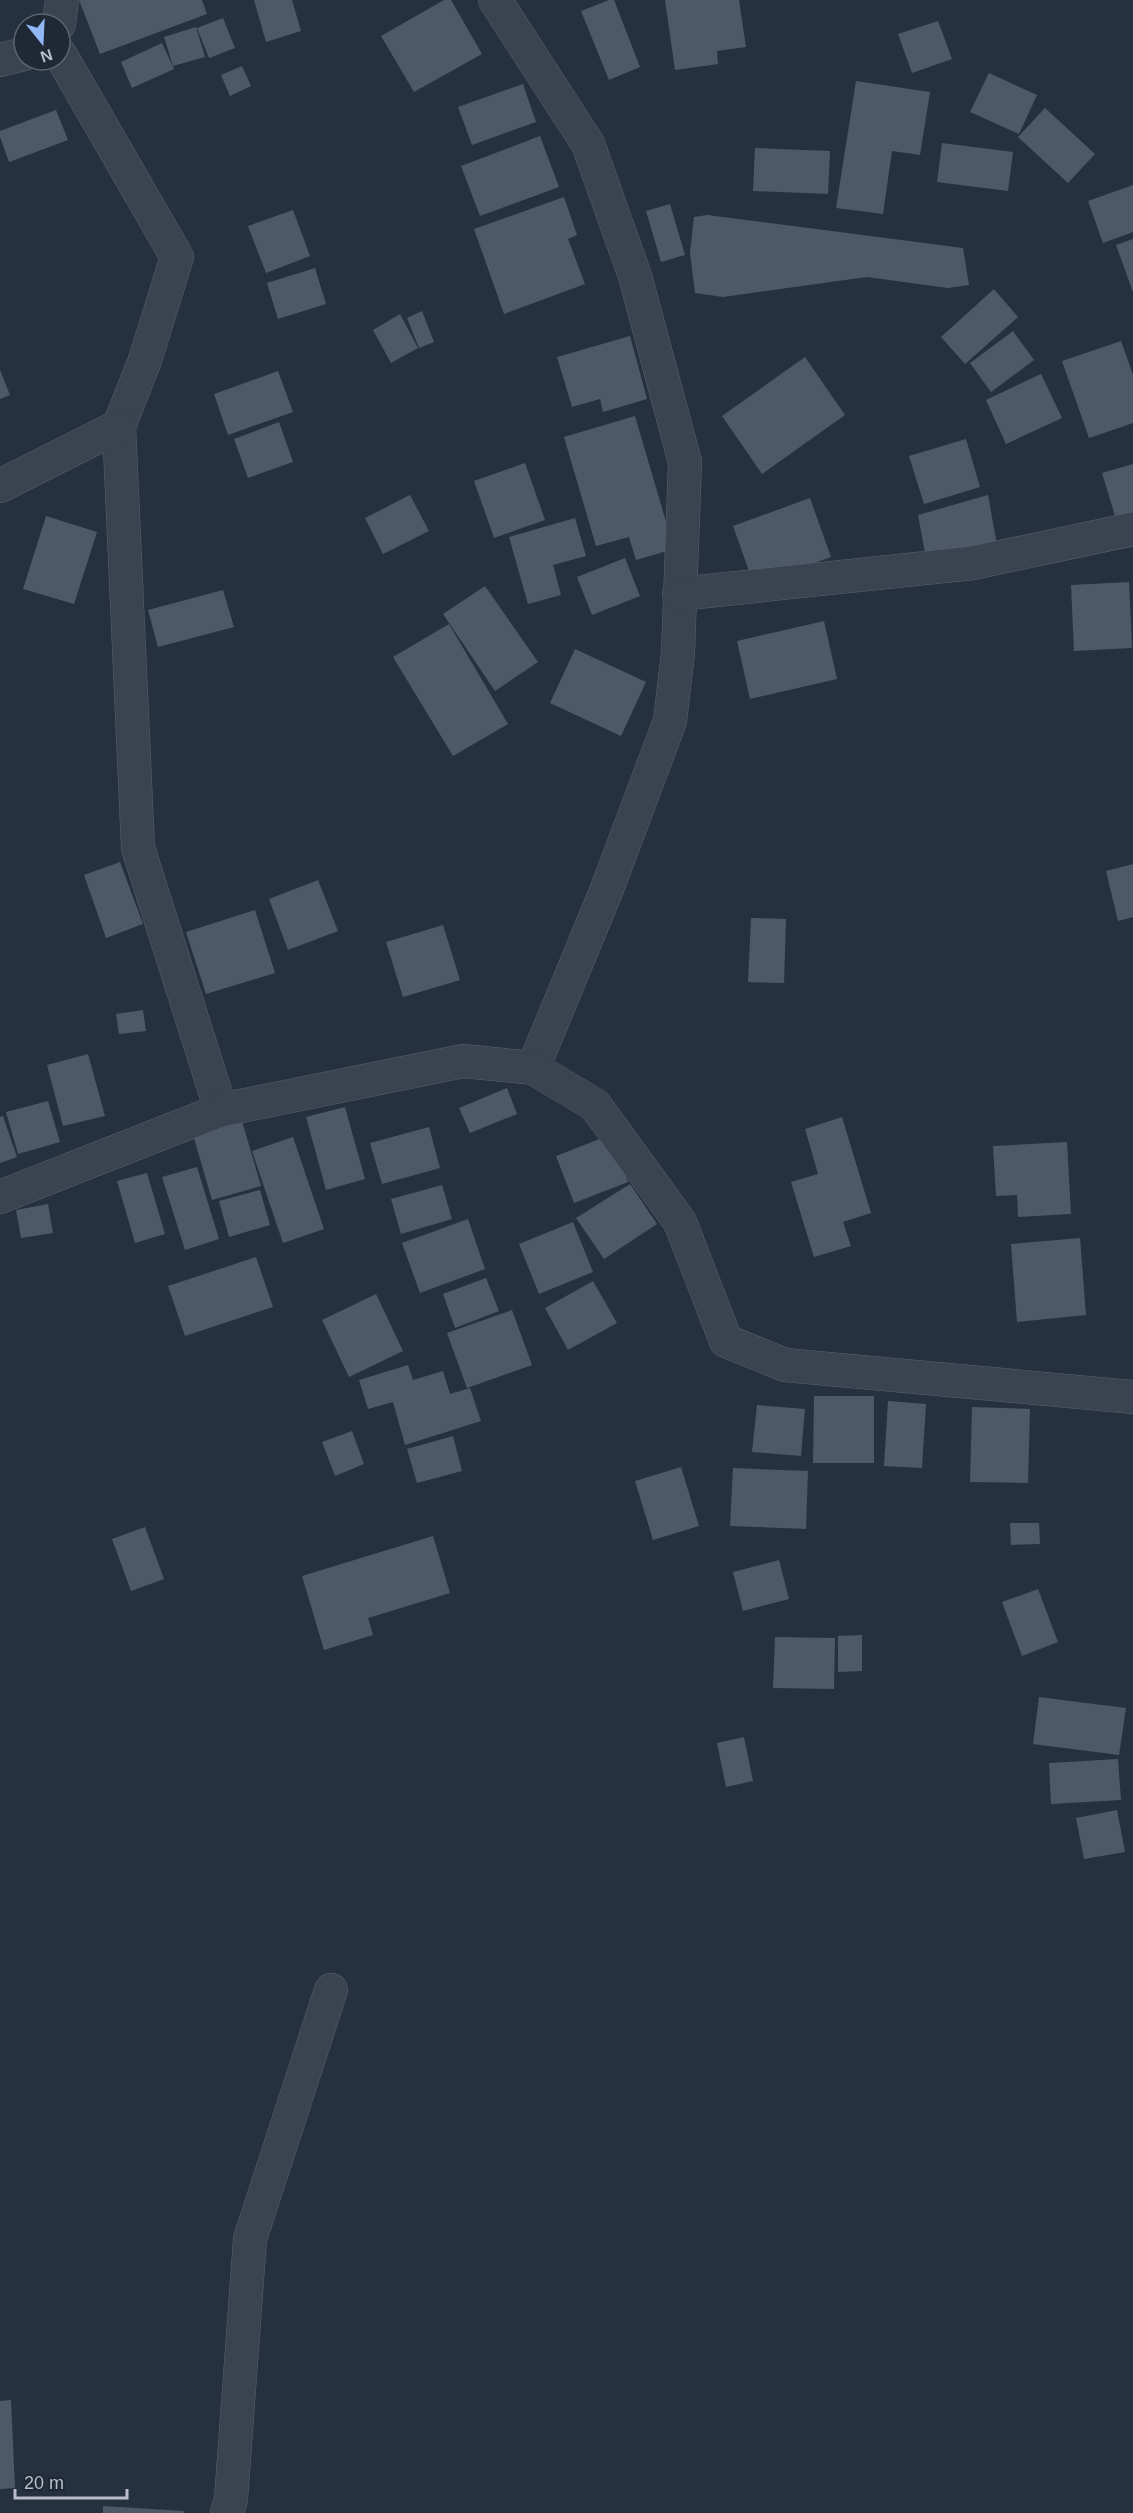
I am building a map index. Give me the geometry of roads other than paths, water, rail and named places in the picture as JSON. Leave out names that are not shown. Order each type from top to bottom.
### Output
[{"type":"street","points":[[495,0],[588,144],[635,276],[685,462],[678,652],[670,721],[605,894],[533,1068]]},
{"type":"street","points":[[70,72],[177,256],[146,360],[119,426],[138,848],[221,1110]]},
{"type":"street","points":[[0,486],[119,426]]},
{"type":"street","points":[[679,594],[973,563],[1133,529]]},
{"type":"street","points":[[0,1197],[221,1110],[463,1061],[533,1068],[595,1105],[680,1222],[726,1341],[785,1365],[1133,1397]]},
{"type":"street","points":[[227,2513],[231,2499],[250,2239],[331,1990]]}]
